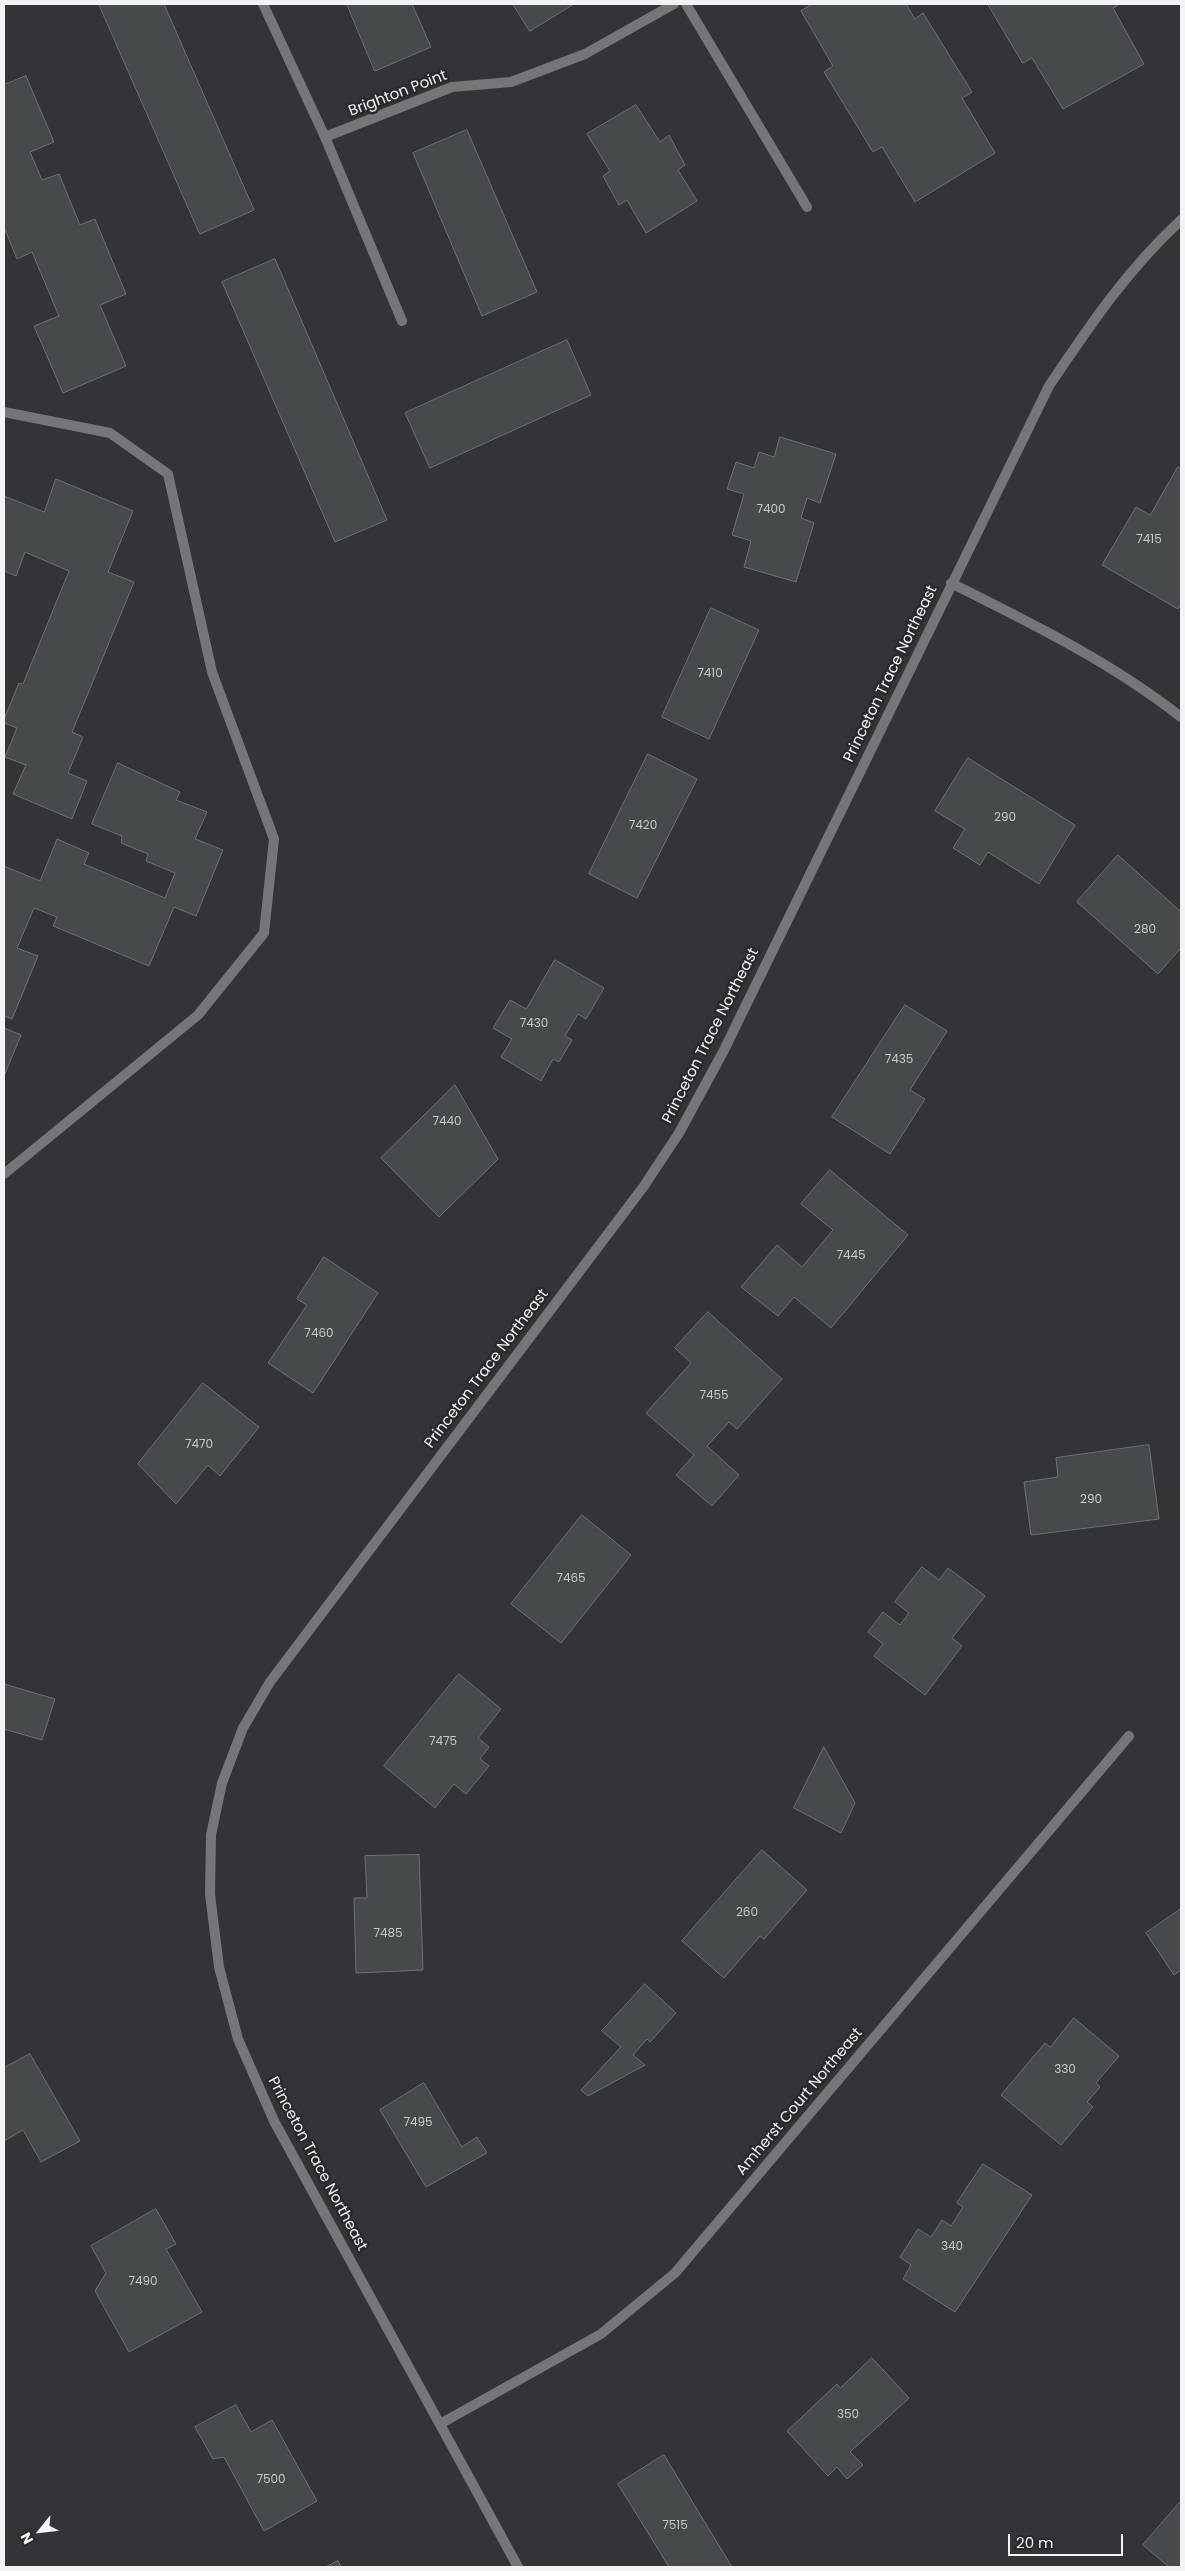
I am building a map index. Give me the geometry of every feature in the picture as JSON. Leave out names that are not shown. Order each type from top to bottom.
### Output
[{"type":"street","points":[[264,4],[325,138],[402,321]]},
{"type":"street","name":"Brighton Point","points":[[325,138],[452,87],[511,82],[585,54],[674,4]]},
{"type":"street","points":[[686,4],[807,207]]},
{"type":"street","name":"Princeton Trace Northeast","points":[[518,2567],[274,2121],[238,2039],[219,1968],[210,1894],[211,1835],[222,1783],[243,1728],[270,1682],[644,1186],[679,1133],[728,1043],[1049,386],[1103,306],[1156,243],[1181,220]]},
{"type":"street","points":[[4,412],[110,433],[168,474],[212,672],[274,839],[264,933],[198,1015],[4,1174]]},
{"type":"street","points":[[952,583],[1060,637],[1159,700],[1181,717]]},
{"type":"street","name":"Amherst Court Northeast","points":[[440,2424],[601,2334],[676,2273],[1129,1736]]},
{"type":"building","points":[[99,4],[164,4],[254,210],[200,234]]},
{"type":"building","points":[[347,4],[412,4],[431,47],[375,71]]},
{"type":"building","points":[[513,4],[574,4],[530,31]]},
{"type":"building","points":[[813,4],[906,4],[915,19],[923,13],[972,92],[962,98],[995,153],[915,202],[882,147],[873,152],[824,72],[833,66],[801,11]]},
{"type":"building","points":[[988,4],[1120,4],[1113,8],[1144,64],[1063,109],[1032,58],[1023,63]]},
{"type":"building","points":[[26,76],[54,142],[30,152],[42,180],[59,174],[80,225],[95,219],[126,294],[100,305],[126,366],[63,393],[34,326],[59,316],[32,252],[17,259],[4,227],[4,85]]},
{"type":"building","points":[[636,105],[660,142],[669,135],[685,165],[678,170],[697,201],[646,233],[627,200],[619,205],[603,176],[610,171],[587,134]]},
{"type":"building","points":[[467,130],[537,292],[482,316],[413,153]]},
{"type":"building","points":[[275,259],[387,520],[335,542],[222,282]]},
{"type":"building","points":[[567,340],[591,395],[430,468],[405,413]]},
{"type":"building","points":[[780,437],[836,454],[820,503],[807,498],[801,518],[814,523],[796,582],[744,567],[751,541],[732,535],[744,494],[727,489],[736,462],[754,468],[759,452],[774,457]]},
{"type":"building","points":[[1178,467],[1181,469],[1181,604],[1178,609],[1102,565],[1136,507],[1150,515]]},
{"type":"building","points":[[56,479],[133,511],[108,572],[134,582],[72,732],[83,737],[68,773],[87,781],[72,819],[13,794],[26,765],[5,757],[17,728],[4,723],[4,719],[19,683],[23,684],[69,571],[25,552],[16,576],[4,571],[4,496],[44,512]]},
{"type":"building","points":[[711,608],[759,630],[709,739],[662,717]]},
{"type":"building","points":[[648,754],[697,779],[637,898],[589,874]]},
{"type":"building","points":[[968,758],[1075,825],[1039,884],[988,852],[980,865],[953,848],[965,829],[935,811]]},
{"type":"building","points":[[118,763],[180,792],[176,800],[207,812],[195,839],[223,850],[196,916],[174,907],[149,966],[53,926],[57,917],[34,908],[17,948],[38,956],[12,1019],[4,1016],[4,866],[40,881],[57,839],[89,853],[84,864],[165,898],[175,873],[146,861],[148,854],[121,843],[122,836],[92,824]]},
{"type":"building","points":[[1118,855],[1181,912],[1181,948],[1158,974],[1077,902]]},
{"type":"building","points":[[555,960],[604,988],[586,1019],[578,1014],[565,1036],[572,1040],[559,1062],[553,1059],[541,1081],[501,1057],[512,1039],[493,1028],[510,1000],[526,1009]]},
{"type":"building","points":[[905,1005],[947,1031],[910,1090],[925,1099],[890,1154],[832,1117]]},
{"type":"building","points":[[4,1028],[21,1035],[4,1076]]},
{"type":"building","points":[[455,1085],[498,1159],[439,1217],[381,1158]]},
{"type":"building","points":[[830,1170],[908,1235],[831,1328],[794,1297],[778,1316],[741,1287],[777,1245],[802,1267],[833,1230],[801,1204]]},
{"type":"building","points":[[324,1257],[378,1293],[313,1393],[268,1363],[307,1305],[297,1299]]},
{"type":"building","points":[[708,1312],[782,1379],[737,1429],[729,1422],[707,1446],[739,1475],[712,1506],[676,1475],[694,1455],[646,1413],[691,1363],[675,1348]]},
{"type":"building","points":[[203,1383],[259,1427],[220,1476],[208,1465],[176,1504],[138,1464]]},
{"type":"building","points":[[1149,1445],[1159,1519],[1031,1535],[1024,1482],[1058,1477],[1056,1458]]},
{"type":"building","points":[[582,1515],[631,1555],[561,1643],[511,1604]]},
{"type":"building","points":[[922,1567],[939,1580],[948,1568],[985,1596],[952,1638],[962,1646],[925,1695],[874,1656],[883,1644],[868,1632],[883,1612],[900,1625],[909,1613],[895,1602]]},
{"type":"building","points":[[459,1674],[501,1709],[478,1738],[489,1747],[480,1759],[489,1766],[466,1794],[454,1784],[435,1808],[384,1766]]},
{"type":"building","points":[[4,1684],[55,1699],[42,1740],[4,1729]]},
{"type":"building","points":[[824,1747],[855,1803],[841,1833],[794,1808]]},
{"type":"building","points":[[762,1850],[807,1890],[764,1939],[760,1936],[724,1978],[682,1941]]},
{"type":"building","points":[[419,1855],[423,1970],[356,1973],[354,1898],[367,1898],[365,1856]]},
{"type":"building","points":[[1181,1909],[1181,1970],[1174,1975],[1146,1933]]},
{"type":"building","points":[[645,1984],[676,2013],[650,2042],[647,2039],[633,2055],[645,2065],[588,2096],[581,2090],[621,2047],[602,2031]]},
{"type":"building","points":[[1074,2018],[1119,2056],[1096,2083],[1100,2087],[1087,2102],[1093,2107],[1061,2145],[1001,2095],[1045,2043],[1050,2047]]},
{"type":"building","points":[[30,2054],[80,2141],[41,2162],[23,2130],[4,2141],[4,2068]]},
{"type":"building","points":[[424,2083],[462,2147],[477,2137],[487,2153],[426,2187],[380,2110]]},
{"type":"building","points":[[983,2164],[1032,2195],[955,2312],[903,2279],[911,2265],[900,2257],[918,2229],[931,2237],[942,2220],[951,2226],[963,2207],[957,2203]]},
{"type":"building","points":[[156,2209],[176,2244],[166,2249],[202,2312],[129,2352],[95,2291],[106,2273],[91,2246]]},
{"type":"building","points":[[872,2358],[909,2398],[850,2452],[863,2465],[847,2479],[837,2467],[828,2476],[787,2431],[837,2384],[840,2388]]},
{"type":"building","points":[[236,2405],[251,2432],[272,2420],[317,2501],[264,2531],[224,2457],[213,2459],[195,2427]]},
{"type":"building","points":[[664,2455],[732,2567],[669,2567],[618,2484]]},
{"type":"building","points":[[1181,2501],[1181,2567],[1169,2567],[1143,2545]]},
{"type":"building","points":[[338,2561],[341,2567],[326,2567]]}]
